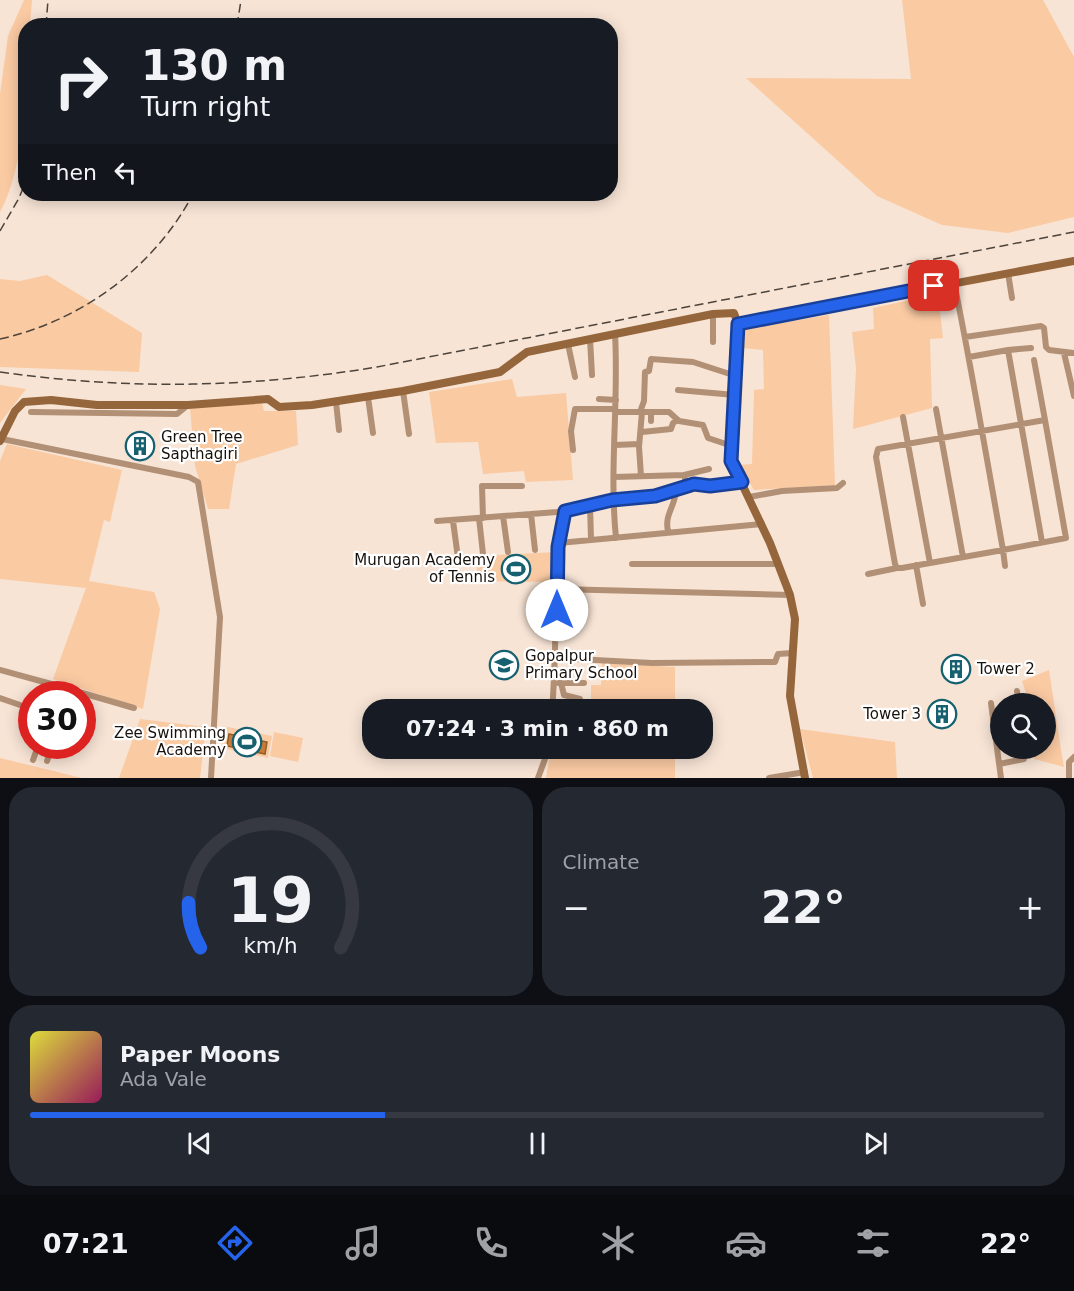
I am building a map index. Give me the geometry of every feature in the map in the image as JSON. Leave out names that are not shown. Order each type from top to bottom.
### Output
[{"type":"street","points":[[738,324],[1074,261]]},
{"type":"street","points":[[1008,273],[1012,298]]},
{"type":"street","points":[[954,282],[1005,566]]},
{"type":"street","points":[[211,778],[220,617],[198,482],[189,477],[1,440],[15,411],[24,402],[51,400],[97,405],[188,405],[268,399],[279,407],[336,402],[403,392],[500,372],[527,352],[713,314],[734,313],[738,324],[731,461],[762,524],[789,595],[795,619],[790,696],[805,775],[769,778]]},
{"type":"street","points":[[713,314],[713,342]]},
{"type":"street","points":[[965,337],[1041,326],[1044,328],[1046,347],[1049,350],[1074,353]]},
{"type":"street","points":[[615,334],[616,400],[612,500],[616,538]]},
{"type":"street","points":[[590,339],[592,375]]},
{"type":"street","points":[[568,344],[574,377]]},
{"type":"street","points":[[969,357],[1031,348]]},
{"type":"street","points":[[1008,350],[1042,542]]},
{"type":"street","points":[[1064,353],[1074,396]]},
{"type":"street","points":[[651,422],[644,400],[645,372],[649,371],[651,359],[693,362],[736,376]]},
{"type":"street","points":[[868,574],[1066,538],[1034,360]]},
{"type":"street","points":[[678,390],[735,395]]},
{"type":"street","points":[[403,392],[409,434]]},
{"type":"street","points":[[368,397],[373,433]]},
{"type":"street","points":[[599,399],[616,400]]},
{"type":"street","points":[[336,402],[339,430]]},
{"type":"street","points":[[31,412],[177,414],[188,405]]},
{"type":"street","points":[[573,450],[571,431],[574,409],[669,412],[678,420],[703,425],[708,438],[732,446]]},
{"type":"street","points":[[936,409],[963,557]]},
{"type":"street","points":[[641,476],[639,444],[646,410]]},
{"type":"street","points":[[903,417],[930,563]]},
{"type":"street","points":[[642,432],[671,429],[678,420]]},
{"type":"street","points":[[897,568],[876,451],[908,443],[1045,420]]},
{"type":"street","points":[[615,445],[639,444]]},
{"type":"street","points":[[614,477],[684,475],[709,469]]},
{"type":"street","points":[[684,475],[687,486]]},
{"type":"street","points":[[437,521],[565,511],[612,500],[655,496],[687,486],[742,482]]},
{"type":"street","points":[[749,497],[777,492],[837,488],[843,483]]},
{"type":"street","points":[[483,554],[482,486],[522,486]]},
{"type":"street","points":[[668,531],[667,515],[676,501],[676,489]]},
{"type":"street","points":[[590,505],[591,539]]},
{"type":"street","points":[[554,699],[558,682],[556,658],[559,543],[565,511]]},
{"type":"street","points":[[531,514],[535,550]]},
{"type":"street","points":[[503,516],[508,552]]},
{"type":"street","points":[[453,521],[458,558]]},
{"type":"street","points":[[559,543],[762,524]]},
{"type":"street","points":[[632,564],[778,564]]},
{"type":"street","points":[[916,565],[923,604]]},
{"type":"street","points":[[557,589],[789,595]]},
{"type":"street","points":[[556,658],[652,663],[775,662],[778,654],[793,653]]},
{"type":"street","points":[[0,670],[40,681]]},
{"type":"street","points":[[558,682],[584,683]]},
{"type":"street","points":[[558,682],[564,695],[580,699]]},
{"type":"street","points":[[96,697],[134,708]]},
{"type":"street","points":[[0,698],[18,704]]},
{"type":"street","points":[[1069,777],[1069,762],[1074,757]]},
{"type":"street","points":[[538,778],[545,759]]},
{"type":"street","points":[[999,759],[1001,778]]},
{"type":"street","points":[[999,764],[1024,759]]},
{"type":"shaded area","points":[[24,0],[32,0],[31,18],[18,18],[18,156],[9,192],[0,212],[0,94],[8,36]]},
{"type":"shaded area","points":[[902,0],[1043,0],[1074,57],[1074,217],[1008,233],[942,225],[877,196],[746,78],[911,79]]},
{"type":"shaded area","points":[[47,275],[142,333],[139,372],[0,367],[0,279],[20,281]]},
{"type":"shaded area","points":[[938,294],[943,338],[930,339],[932,408],[853,429],[856,368],[852,332],[874,329],[873,308]]},
{"type":"shaded area","points":[[829,315],[835,485],[754,490],[739,465],[752,464],[754,390],[764,389],[763,350],[743,348],[745,329]]},
{"type":"shaded area","points":[[512,379],[517,397],[566,393],[573,480],[526,482],[524,471],[483,474],[478,442],[436,443],[429,392]]},
{"type":"shaded area","points":[[0,385],[26,389],[0,423]]},
{"type":"shaded area","points":[[262,403],[264,411],[296,411],[298,445],[236,464],[229,509],[208,509],[195,466],[190,408]]},
{"type":"shaded area","points":[[7,444],[122,470],[110,522],[104,520],[89,581],[154,592],[160,609],[143,709],[96,693],[96,681],[53,679],[86,588],[0,579],[0,461]]},
{"type":"shaded area","name":"Murugan Academy of Tennis","points":[[556,552],[555,582],[477,581],[477,556]]},
{"type":"shaded area","points":[[602,663],[675,667],[675,699],[591,699],[591,685],[601,685]]},
{"type":"shaded area","points":[[1049,670],[1053,693],[1026,693],[1022,681]]},
{"type":"shaded area","points":[[1056,715],[1064,767],[1034,759],[1056,759]]},
{"type":"shaded area","points":[[140,719],[206,727],[200,778],[119,778]]},
{"type":"shaded area","name":"Zee Swimming Academy","points":[[223,726],[272,736],[268,758],[222,748]]},
{"type":"shaded area","points":[[800,729],[895,742],[897,778],[813,778]]},
{"type":"shaded area","points":[[274,732],[303,738],[298,762],[270,756]]},
{"type":"shaded area","points":[[229,734],[267,742],[265,754],[227,746]]},
{"type":"shaded area","points":[[0,758],[82,778],[0,778]]},
{"type":"shaded area","points":[[549,759],[675,759],[675,778],[546,778]]},
{"type":"railway","points":[[47,18],[48,0]]},
{"type":"railway","points":[[238,18],[241,0]]},
{"type":"railway","points":[[0,231],[18,200]]},
{"type":"railway","points":[[0,339],[30,331],[59,319],[112,288],[158,245],[189,201]]},
{"type":"railway","points":[[0,372],[95,382],[142,384],[235,383],[329,374],[377,367],[1074,232]]},
{"type":"place","name":"Green Tree Sapthagiri","points":[[140,446]]},
{"type":"place","name":"Murugan Academy of Tennis","points":[[516,569]]},
{"type":"place","name":"Gopalpur Primary School","points":[[504,665]]},
{"type":"place","name":"Tower 2","points":[[956,669]]},
{"type":"place","name":"Tower 3","points":[[942,714]]},
{"type":"place","name":"Zee Swimming Academy","points":[[247,742]]},
{"type":"route","points":[[557,610],[558,547],[565,511],[612,500],[655,496],[694,484],[710,486],[742,482],[731,461],[738,324],[934,286]]}]
